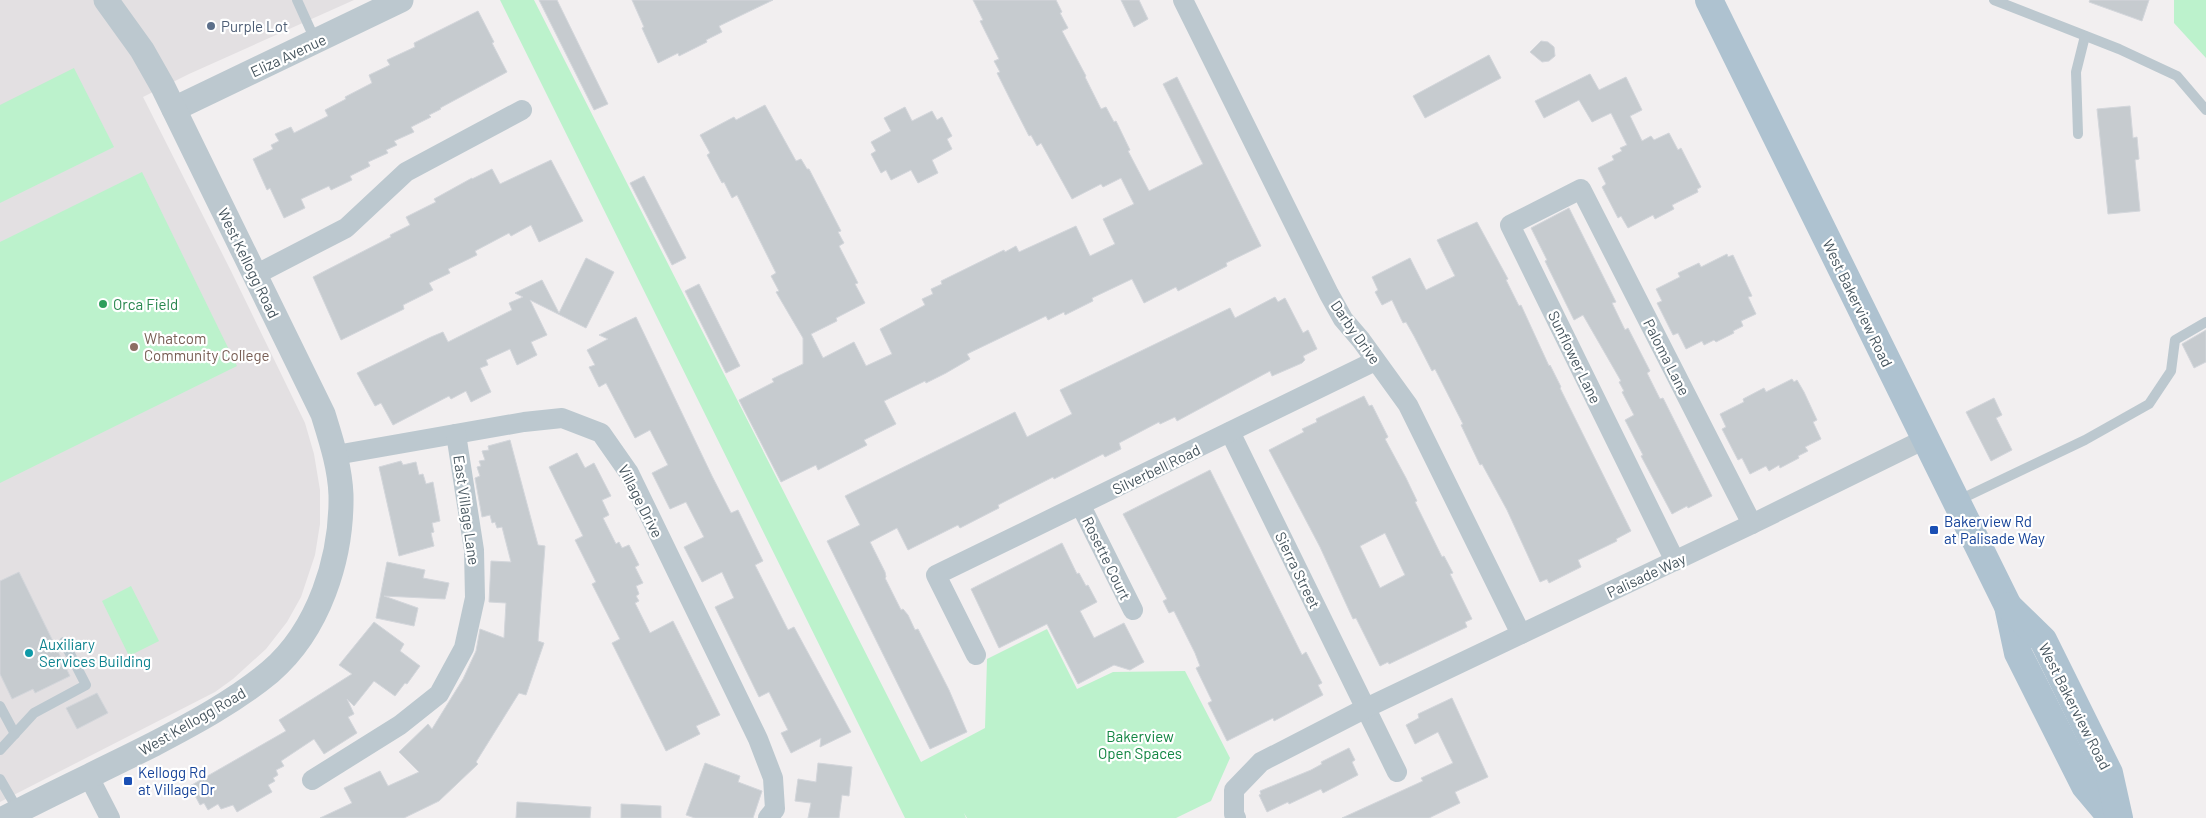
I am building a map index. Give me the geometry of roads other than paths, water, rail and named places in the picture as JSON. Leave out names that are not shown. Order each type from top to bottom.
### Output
[{"type":"main road","name":"West Bakerview Road","points":[[1709,0],[2008,606],[2018,653],[2085,786],[2112,818]]},
{"type":"main road","name":"West Bakerview Road","points":[[2008,606],[2042,640],[2109,773],[2119,818]]},
{"type":"street","name":"West Kellogg Road","points":[[12,814],[180,730],[237,697],[271,671],[304,633],[323,597],[339,531],[341,494],[336,455],[323,414],[174,109],[142,50],[106,0]]},
{"type":"street","name":"Eliza Avenue","points":[[174,109],[401,0]]},
{"type":"street","name":"Darby Drive","points":[[1183,0],[1329,294],[1343,319],[1361,340],[1408,404],[1521,634]]},
{"type":"street","points":[[255,275],[346,228],[406,172],[522,110]]},
{"type":"street","name":"Paloma Lane","points":[[1581,189],[1752,524]]},
{"type":"street","name":"Sunflower Lane","points":[[1581,189],[1510,225],[1675,561]]},
{"type":"street","name":"Silverbell Road","points":[[976,655],[936,576],[1375,361]]},
{"type":"street","name":"Village Drive","points":[[336,455],[524,422],[562,418],[601,433],[629,473],[758,739],[773,778],[775,809],[768,818]]},
{"type":"street","name":"Sierra Street","points":[[1230,432],[1366,708]]},
{"type":"street","name":"East Village Lane","points":[[312,780],[400,725],[439,694],[464,648],[475,598],[474,550],[456,434]]},
{"type":"street","name":"Palisade Way","points":[[1236,818],[1234,814],[1234,790],[1261,762],[1366,708],[1752,524],[1925,439]]},
{"type":"street","name":"Rosette Court","points":[[1081,506],[1133,610]]},
{"type":"street","points":[[1366,708],[1397,772]]},
{"type":"street","points":[[89,777],[110,818]]},
{"type":"lane","points":[[297,0],[316,42]]},
{"type":"lane","points":[[1994,0],[2119,49],[2177,76],[2206,110]]},
{"type":"lane","points":[[2078,134],[2076,72],[2085,36]]},
{"type":"lane","points":[[1956,501],[2085,440],[2149,404],[2171,372],[2175,340],[2206,322]]},
{"type":"lane","points":[[0,750],[34,713],[86,685],[64,642]]},
{"type":"lane","points":[[0,706],[15,734]]},
{"type":"lane","points":[[0,779],[12,814]]},
{"type":"place","name":"Purple Lot","points":[[211,26]]},
{"type":"place","name":"Orca Field","points":[[103,304]]},
{"type":"place","name":"Whatcom Community College","points":[[134,347]]},
{"type":"place","name":"Bakerview Rd at Palisade Way","points":[[1934,530]]},
{"type":"place","name":"Auxiliary Services Building","points":[[29,653]]},
{"type":"place","name":"Kellogg Rd at Village Dr","points":[[128,781]]},
{"type":"park label","name":"Bakerview Open Spaces","points":[[1140,744]]}]
